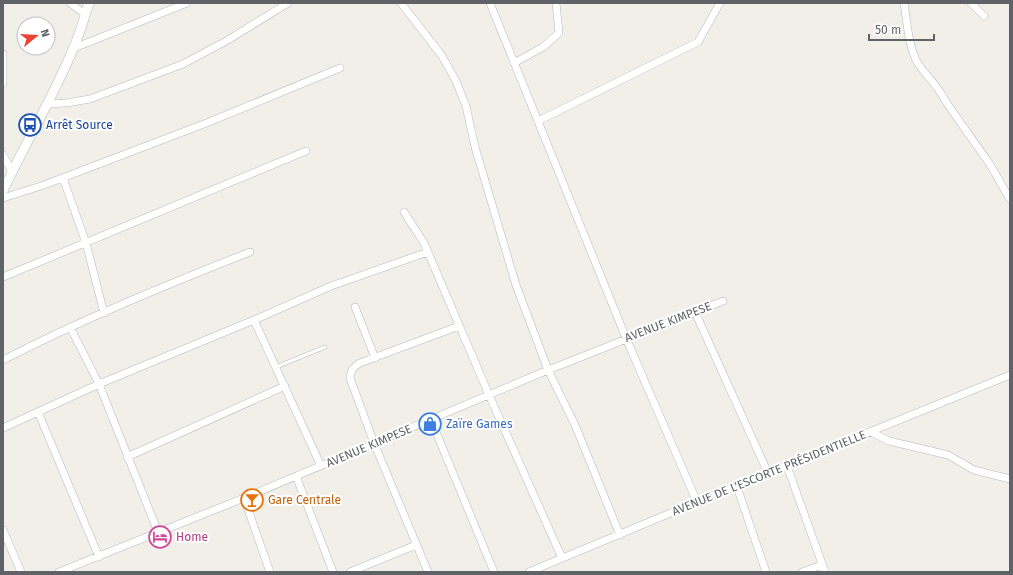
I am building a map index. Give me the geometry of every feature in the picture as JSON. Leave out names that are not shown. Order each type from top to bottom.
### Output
[{"type":"main road","points":[[3,191],[48,104],[74,48],[89,3]]},
{"type":"street","points":[[70,3],[85,14]]},
{"type":"street","points":[[74,48],[187,3]]},
{"type":"street","points":[[48,104],[77,102],[90,99],[183,64],[228,40],[288,3]]},
{"type":"street","points":[[401,3],[442,56],[456,81],[466,106],[475,147],[516,285],[548,370],[575,425],[620,535]]},
{"type":"street","points":[[490,3],[626,338],[697,502]]},
{"type":"street","points":[[514,63],[543,48],[559,33],[556,3]]},
{"type":"street","points":[[538,121],[698,42],[720,3]]},
{"type":"street","points":[[904,3],[908,35],[919,65],[939,91],[947,105],[987,161],[1010,199]]},
{"type":"street","points":[[971,3],[984,16]]},
{"type":"street","points":[[3,54],[3,83]]},
{"type":"street","points":[[3,198],[63,178],[209,122],[340,68]]},
{"type":"street","points":[[3,277],[306,151]]},
{"type":"street","points":[[3,155],[12,172]]},
{"type":"street","points":[[63,178],[86,242],[104,313]]},
{"type":"street","points":[[404,212],[424,243],[488,395],[562,558]]},
{"type":"street","points":[[3,360],[70,327],[180,279],[250,252]]},
{"type":"street","points":[[3,428],[99,384],[254,320],[331,286],[428,252]]},
{"type":"street","name":"AVENUE KIMPESE","points":[[59,572],[244,498],[626,338],[723,301]]},
{"type":"street","points":[[355,307],[375,358]]},
{"type":"street","points":[[695,312],[768,473]]},
{"type":"street","points":[[254,320],[320,466]]},
{"type":"street","points":[[428,572],[374,443],[350,378],[350,372],[354,367],[375,358],[459,326]]},
{"type":"street","points":[[70,327],[99,384],[158,532]]},
{"type":"street","name":"AVENUE DE L'ESCORTE PRÉSIDENTIELLE","points":[[529,572],[543,570],[562,558],[1010,375]]},
{"type":"street","points":[[127,457],[285,386]]},
{"type":"street","points":[[38,412],[99,557]]},
{"type":"street","points":[[430,420],[494,572]]},
{"type":"street","points":[[871,432],[889,441],[948,455],[974,470],[1010,479]]},
{"type":"street","points":[[787,466],[824,568],[802,572]]},
{"type":"street","points":[[296,476],[333,572]]},
{"type":"street","points":[[737,486],[766,572]]},
{"type":"street","points":[[244,498],[270,572]]},
{"type":"street","points":[[3,530],[21,572]]},
{"type":"street","points":[[350,572],[416,546]]},
{"type":"lane","points":[[276,367],[325,347]]},
{"type":"place","name":"Arrêt Source","points":[[30,125]]},
{"type":"place","name":"Zaïre Games","points":[[430,424]]},
{"type":"place","name":"Gare Centrale","points":[[252,500]]},
{"type":"place","name":"Home","points":[[160,537]]}]
